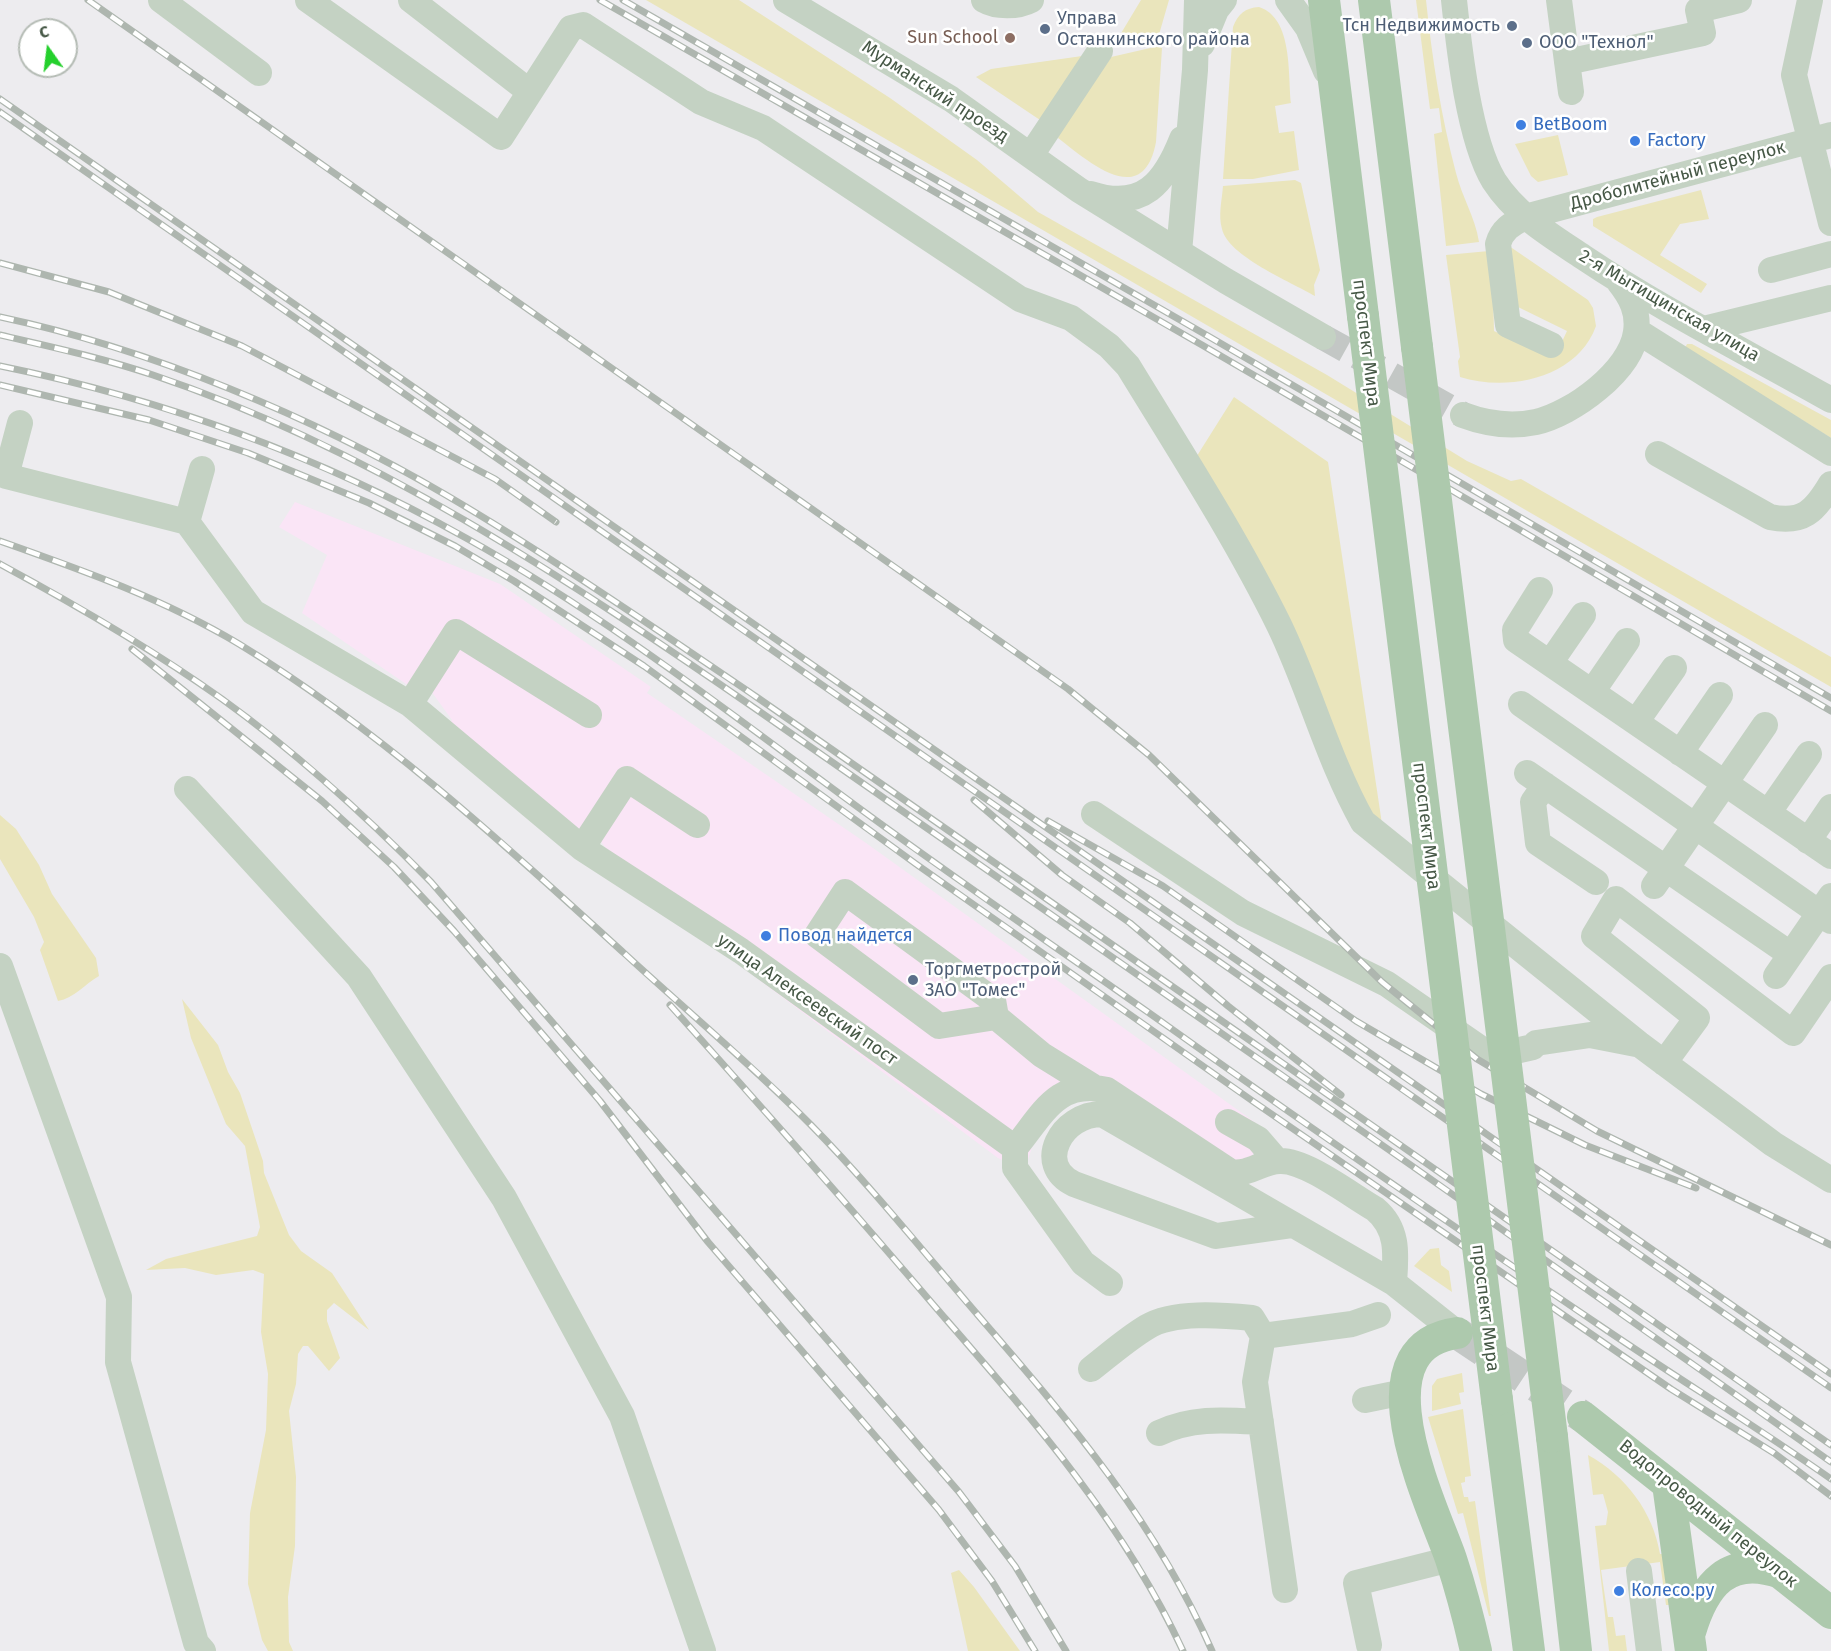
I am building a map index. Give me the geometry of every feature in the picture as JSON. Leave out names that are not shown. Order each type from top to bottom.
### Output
[{"type":"main road","name":"проспект Мира","points":[[1324,0],[1528,1651]]},
{"type":"main road","points":[[1374,0],[1552,1437],[1576,1651]]},
{"type":"main road","points":[[1457,1333],[1439,1337],[1423,1348],[1408,1371],[1404,1392],[1409,1436],[1451,1559],[1476,1651]]},
{"type":"main road","name":"Водопроводный переулок","points":[[1583,1418],[1617,1442],[1831,1613]]},
{"type":"main road","points":[[1668,1484],[1688,1635]]},
{"type":"main road","points":[[1688,1635],[1706,1592],[1720,1577],[1745,1567],[1757,1566],[1780,1573]]},
{"type":"street","points":[[161,0],[259,73]]},
{"type":"street","points":[[308,0],[501,138],[571,28],[583,26],[700,102],[763,128],[1020,299],[1071,318],[1109,346],[1134,375],[1251,572],[1280,628],[1341,777],[1363,822],[1639,1044],[1773,1144],[1831,1180]]},
{"type":"street","points":[[411,0],[530,92]]},
{"type":"street","name":"Мурманский проезд","points":[[786,0],[951,99],[1079,190],[1323,337]]},
{"type":"street","points":[[984,0],[993,5],[1025,3],[1031,0]]},
{"type":"street","points":[[1179,252],[1195,70],[1197,0]]},
{"type":"street","points":[[1195,70],[1209,23],[1224,0]]},
{"type":"street","points":[[1288,0],[1308,28],[1335,100]]},
{"type":"street","name":"2-я Мытищинская улица","points":[[1454,0],[1461,62],[1480,147],[1493,179],[1525,217],[1619,281],[1831,400]]},
{"type":"street","points":[[1559,0],[1570,92]]},
{"type":"street","points":[[1567,62],[1703,33],[1698,10],[1739,0]]},
{"type":"street","points":[[1813,3],[1794,75],[1820,138],[1831,223]]},
{"type":"street","points":[[1031,155],[1100,51]]},
{"type":"street","points":[[1079,190],[1099,197],[1115,198],[1143,193],[1156,186],[1173,161],[1191,113]]},
{"type":"street","name":"Дроболитейный переулок","points":[[1525,217],[1820,138]]},
{"type":"street","points":[[1525,217],[1505,230],[1498,244],[1508,325],[1551,345]]},
{"type":"street","points":[[1771,270],[1831,255]]},
{"type":"street","points":[[1463,415],[1513,425],[1537,422],[1565,412],[1583,400],[1612,372],[1634,344],[1636,331],[1634,304],[1619,281]]},
{"type":"street","points":[[1704,329],[1831,298]]},
{"type":"street","points":[[1636,331],[1831,453]]},
{"type":"street","points":[[20,423],[6,476],[187,522],[202,469]]},
{"type":"street","points":[[1658,454],[1770,517],[1784,520],[1798,518],[1811,511],[1821,502],[1831,483]]},
{"type":"street","name":"улица Алексеевский пост","points":[[187,522],[253,612],[410,704],[582,848],[741,951],[1015,1148]]},
{"type":"street","points":[[1540,590],[1515,630],[1516,640],[1831,856]]},
{"type":"street","points":[[1550,663],[1583,615]]},
{"type":"street","points":[[410,704],[456,632],[589,715]]},
{"type":"street","points":[[1592,692],[1627,641]]},
{"type":"street","points":[[1636,722],[1674,668]]},
{"type":"street","points":[[1680,753],[1720,695]]},
{"type":"street","points":[[1521,704],[1695,827],[1827,910],[1790,954],[1776,976]]},
{"type":"street","points":[[1660,877],[1765,725]]},
{"type":"street","points":[[1768,813],[1809,754]]},
{"type":"street","points":[[582,848],[627,779],[697,825]]},
{"type":"street","points":[[1596,882],[1538,843],[1533,802],[1536,779],[1660,877],[1790,954]]},
{"type":"street","points":[[187,789],[359,977],[504,1198],[622,1416],[703,1651]]},
{"type":"street","points":[[1808,841],[1831,807]]},
{"type":"street","points":[[1094,814],[1244,913],[1387,984],[1484,1051],[1502,1054],[1533,1047],[1536,1042],[1590,1035],[1639,1044]]},
{"type":"street","points":[[996,1017],[939,1026],[817,935],[845,892],[993,1000],[996,1017],[1042,1055],[1092,1086]]},
{"type":"street","points":[[1664,1063],[1697,1018],[1594,936],[1616,899],[1793,1033],[1831,977]]},
{"type":"street","points":[[0,966],[119,1297],[118,1362],[196,1643],[203,1651]]},
{"type":"street","points":[[1110,1283],[1083,1263],[1015,1168],[1015,1148],[1057,1096],[1072,1088],[1092,1086],[1107,1089],[1231,1172],[1244,1174],[1276,1161],[1293,1161],[1383,1216],[1395,1240],[1394,1283]]},
{"type":"street","points":[[1293,1225],[1216,1236],[1074,1184],[1060,1175],[1056,1163],[1059,1137],[1077,1119],[1089,1114],[1102,1114],[1394,1283],[1457,1333]]},
{"type":"street","points":[[1228,1122],[1258,1139],[1276,1161]]},
{"type":"street","points":[[1263,1336],[1352,1324],[1378,1314]]},
{"type":"street","points":[[1091,1369],[1149,1326],[1186,1316],[1227,1315],[1252,1318],[1263,1336],[1255,1382],[1285,1590]]},
{"type":"street","points":[[1365,1400],[1404,1392]]},
{"type":"street","points":[[1159,1432],[1177,1424],[1209,1419],[1261,1422]]},
{"type":"street","points":[[1370,1645],[1356,1583],[1451,1559]]},
{"type":"street","points":[[1638,1571],[1648,1651]]},
{"type":"street","points":[[1632,1651],[1629,1634],[1637,1624],[1645,1623],[1688,1635]]},
{"type":"shaded area","points":[[646,0],[739,0],[890,98],[977,160],[1038,212],[1327,375],[1467,461],[1511,481],[1521,479],[1831,657],[1831,687]]},
{"type":"shaded area","points":[[1141,0],[1169,0],[1158,38],[1121,43],[1120,35]]},
{"type":"shaded area","points":[[1416,0],[1426,0],[1434,65],[1446,130],[1459,182],[1475,224],[1479,242],[1446,246],[1434,134],[1442,132],[1439,108],[1430,109]]},
{"type":"shaded area","points":[[1259,7],[1270,13],[1278,23],[1287,48],[1291,103],[1275,106],[1279,133],[1294,131],[1299,170],[1253,179],[1223,179],[1233,27],[1243,12]]},
{"type":"shaded area","points":[[1159,46],[1162,48],[1156,142],[1149,163],[1139,174],[1127,177],[1099,168],[1058,138],[1111,57]]},
{"type":"shaded area","points":[[1082,56],[1040,120],[976,77],[991,69]]},
{"type":"shaded area","points":[[1558,135],[1568,175],[1538,182],[1531,176],[1515,144]]},
{"type":"shaded area","points":[[1295,180],[1301,183],[1320,270],[1314,285],[1315,296],[1277,276],[1236,249],[1227,239],[1221,224],[1223,186]]},
{"type":"shaded area","points":[[1701,190],[1709,219],[1680,224],[1660,255],[1707,284],[1701,293],[1593,226],[1593,219],[1597,217]]},
{"type":"shaded area","points":[[1509,246],[1588,300],[1593,308],[1596,326],[1587,344],[1573,358],[1557,369],[1538,377],[1498,383],[1460,377],[1458,361],[1460,357],[1446,255],[1489,251],[1492,260],[1494,331],[1546,355],[1559,348],[1567,331],[1518,307]]},
{"type":"shaded area","points":[[1687,344],[1692,344],[1831,420],[1831,438],[1685,348]]},
{"type":"shaded area","points":[[1234,397],[1328,462],[1382,824],[1368,811],[1195,459]]},
{"type":"shaded area","points":[[295,502],[500,584],[651,687],[647,693],[866,843],[1267,1131],[1246,1166],[1251,1193],[1105,1100],[1089,1097],[1062,1106],[1032,1147],[1027,1163],[1029,1173],[998,1158],[638,890],[599,839],[566,823],[449,725],[452,720],[431,691],[409,686],[302,613],[327,555],[279,527]]},
{"type":"shaded area","points":[[0,815],[16,829],[39,865],[52,894],[96,958],[99,976],[74,994],[58,1001],[40,950],[44,942],[34,917],[0,859]]},
{"type":"shaded area","points":[[182,999],[218,1045],[228,1072],[240,1093],[263,1161],[264,1173],[289,1235],[301,1251],[332,1273],[369,1330],[334,1303],[327,1310],[327,1321],[340,1358],[329,1371],[308,1346],[303,1346],[298,1354],[296,1384],[289,1411],[296,1477],[295,1546],[288,1597],[289,1642],[293,1651],[268,1651],[262,1640],[248,1584],[250,1513],[266,1430],[268,1374],[261,1332],[264,1274],[253,1270],[216,1275],[185,1268],[146,1270],[166,1259],[257,1236],[260,1227],[245,1146],[226,1124],[191,1038]]},
{"type":"shaded area","points":[[1439,1248],[1441,1265],[1449,1271],[1452,1292],[1414,1266],[1430,1249]]},
{"type":"shaded area","points":[[1462,1373],[1464,1392],[1459,1393],[1461,1404],[1432,1411],[1432,1386],[1437,1379]]},
{"type":"shaded area","points":[[1463,1409],[1471,1476],[1465,1477],[1465,1482],[1461,1483],[1464,1497],[1468,1497],[1469,1502],[1475,1501],[1491,1616],[1489,1616],[1463,1513],[1458,1514],[1428,1417]]},
{"type":"shaded area","points":[[1588,1455],[1626,1484],[1651,1524],[1660,1554],[1666,1554],[1670,1605],[1666,1605],[1660,1562],[1601,1570],[1608,1617],[1613,1617],[1616,1636],[1625,1635],[1627,1651],[1609,1651],[1595,1526],[1606,1525],[1608,1512],[1603,1494],[1593,1495]]},
{"type":"shaded area","points":[[959,1570],[1020,1651],[968,1651],[951,1573]]},
{"type":"tunnel","points":[[1323,337],[1463,415]]},
{"type":"tunnel","points":[[1457,1333],[1583,1417]]},
{"type":"railway","points":[[88,0],[1068,689],[1149,755],[1382,982],[1477,1059],[1597,1131],[1831,1245]]},
{"type":"railway","points":[[600,0],[1202,345],[1831,711]]},
{"type":"railway","points":[[623,0],[1831,698]]},
{"type":"railway","points":[[0,99],[1831,1374]]},
{"type":"railway","points":[[0,112],[1831,1388]]},
{"type":"railway","points":[[0,263],[109,292],[242,346],[495,479],[556,522]]},
{"type":"railway","points":[[0,317],[115,347],[230,389],[286,413],[395,466],[486,519],[604,594],[758,698],[1831,1445]]},
{"type":"railway","points":[[0,335],[134,369],[233,405],[389,478],[538,565],[611,611],[753,707],[1415,1168],[1831,1462]]},
{"type":"railway","points":[[0,366],[121,395],[240,434],[355,482],[466,538],[518,568],[618,632],[936,864],[1332,1142],[1605,1329],[1831,1479]]},
{"type":"railway","points":[[0,385],[149,420],[248,453],[369,503],[455,546],[514,581],[644,666],[916,864],[1254,1102],[1671,1389],[1774,1453],[1831,1496]]},
{"type":"railway","points":[[0,541],[92,574],[182,613],[239,644],[291,677],[342,713],[439,790],[533,871],[743,1060],[789,1103],[856,1172],[1080,1437],[1139,1518],[1165,1560],[1190,1604],[1212,1651]]},
{"type":"railway","points":[[0,564],[113,628],[222,699],[331,786],[431,882],[959,1492],[1015,1566],[1066,1651]]},
{"type":"railway","points":[[132,649],[322,801],[394,867],[454,931],[600,1101],[708,1242],[939,1510],[992,1581],[1035,1651]]},
{"type":"railway","points":[[974,800],[1062,875],[1130,923],[1228,1006],[1341,1095]]},
{"type":"railway","points":[[1048,821],[1163,886],[1356,1021],[1481,1094],[1585,1145],[1696,1188]]},
{"type":"railway","points":[[670,1005],[838,1194],[1040,1430],[1103,1514],[1132,1558],[1159,1603],[1183,1651]]},
{"type":"place","name":"Тсн Недвижимость","points":[[1512,26]]},
{"type":"place","name":"Управа Останкинского района","points":[[1045,29]]},
{"type":"place","name":"Sun School","points":[[1010,38]]},
{"type":"place","name":"ООО \"Технол\"","points":[[1527,43]]},
{"type":"place","name":"BetBoom","points":[[1521,125]]},
{"type":"place","name":"Factory","points":[[1635,141]]},
{"type":"place","name":"Повод найдется","points":[[766,936]]},
{"type":"place","name":"Торгметрострой ЗАО \"Томес\"","points":[[913,980]]},
{"type":"place","name":"Колесо.ру","points":[[1619,1591]]}]
